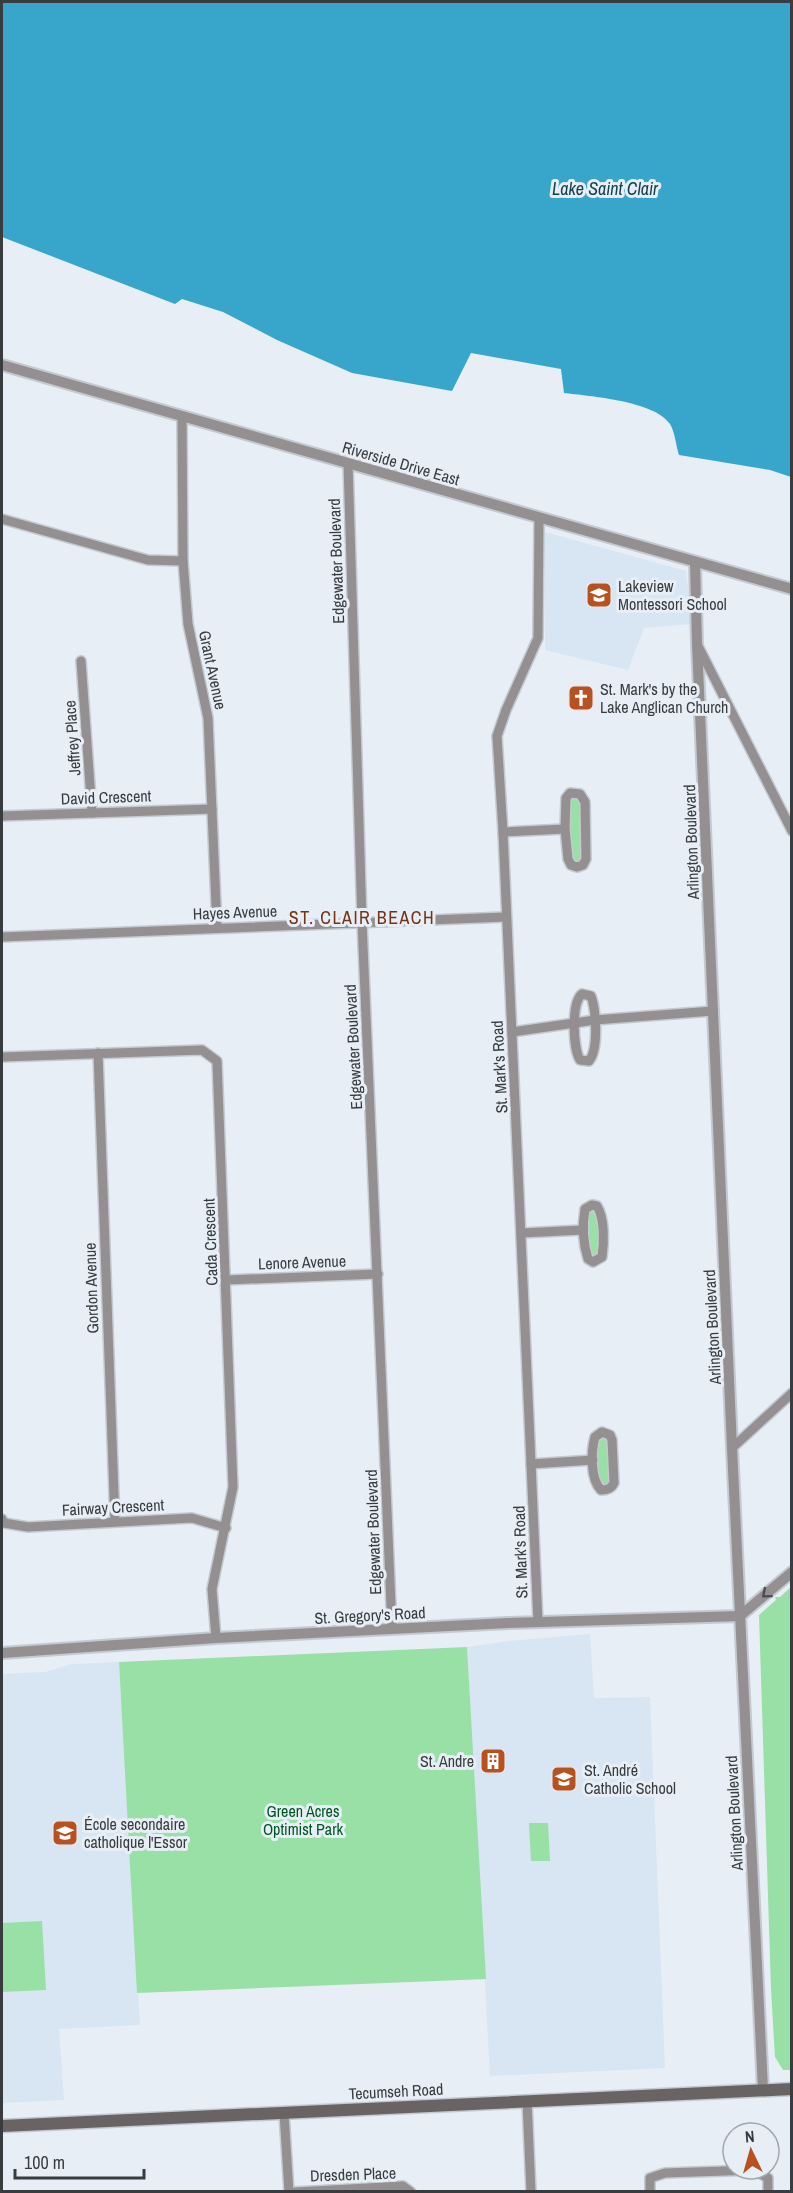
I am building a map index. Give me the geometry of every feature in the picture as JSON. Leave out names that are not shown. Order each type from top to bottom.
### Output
[{"type":"main road","name":"Tecumseh Road","points":[[2,2126],[792,2089]]},
{"type":"street","name":"Riverside Drive East","points":[[2,365],[792,590]]},
{"type":"street","name":"Grant Avenue","points":[[182,417],[183,561],[188,624],[208,718],[217,928]]},
{"type":"street","name":"Edgewater Boulevard","points":[[348,463],[362,922],[392,1629]]},
{"type":"street","name":"St. Mark's Road","points":[[538,1622],[497,736],[538,638],[539,518]]},
{"type":"street","points":[[2,519],[148,560],[183,561]]},
{"type":"street","name":"Arlington Boulevard","points":[[695,562],[732,1448],[763,2090]]},
{"type":"street","points":[[697,644],[792,831]]},
{"type":"street","name":"Jeffrey Place","points":[[81,661],[92,813]]},
{"type":"street","points":[[577,793],[585,802],[586,859],[580,866],[575,867],[570,863],[566,828],[566,795],[577,793]]},
{"type":"street","name":"David Crescent","points":[[2,816],[212,809]]},
{"type":"street","points":[[503,832],[566,828]]},
{"type":"street","name":"Hayes Avenue","points":[[2,937],[506,917]]},
{"type":"street","points":[[582,994],[591,996],[595,1020],[595,1051],[589,1061],[580,1060],[577,1054],[575,1003],[582,994]]},
{"type":"street","points":[[512,1032],[595,1020],[713,1011]]},
{"type":"street","name":"Cada Crescent","points":[[2,1057],[202,1050],[217,1061],[233,1487],[212,1589],[216,1638]]},
{"type":"street","name":"Gordon Avenue","points":[[98,1053],[115,1522]]},
{"type":"street","points":[[588,1206],[597,1206],[601,1213],[603,1250],[602,1257],[598,1261],[593,1262],[588,1259],[583,1230],[585,1209],[588,1206]]},
{"type":"street","points":[[521,1233],[583,1230]]},
{"type":"street","name":"Lenore Avenue","points":[[227,1280],[378,1274]]},
{"type":"street","points":[[732,1448],[792,1393]]},
{"type":"street","points":[[598,1433],[607,1433],[612,1440],[614,1483],[609,1489],[601,1490],[598,1487],[593,1460],[595,1437],[598,1433]]},
{"type":"street","points":[[531,1464],[593,1460]]},
{"type":"street","name":"Fairway Crescent","points":[[2,1519],[4,1523],[28,1527],[192,1518],[226,1528]]},
{"type":"street","points":[[740,1616],[792,1572]]},
{"type":"street","name":"St. Gregory's Road","points":[[2,1653],[216,1638],[392,1629],[740,1616]]},
{"type":"street","points":[[527,2101],[531,2192]]},
{"type":"street","points":[[284,2113],[289,2192]]},
{"type":"street","points":[[651,2192],[650,2178],[665,2173],[754,2170],[768,2178],[768,2192]]},
{"type":"street","name":"Dresden Place","points":[[296,2192],[403,2187],[411,2192]]},
{"type":"shaded area","name":"Lakeview Montessori School","points":[[545,532],[686,571],[692,624],[644,628],[628,670],[545,650]]},
{"type":"shaded area","name":"St. André Catholic School","points":[[590,1634],[594,1698],[650,1697],[665,2068],[490,2076],[467,1647]]},
{"type":"shaded area","name":"École secondaire catholique l'Essor","points":[[119,1662],[140,2025],[59,2029],[64,2100],[2,2103],[2,1674],[45,1672],[72,1664]]},
{"type":"green space","points":[[575,797],[580,800],[583,855],[580,862],[573,862],[571,853],[568,804],[570,799]]},
{"type":"green space","points":[[591,1211],[597,1213],[599,1217],[599,1255],[594,1257],[589,1253],[586,1216]]},
{"type":"green space","points":[[603,1437],[608,1439],[610,1479],[608,1484],[603,1486],[596,1464],[598,1440]]},
{"type":"green space","points":[[791,1587],[792,2070],[783,2070],[775,2057],[771,1989],[759,1615],[776,1600],[775,1597],[780,1597]]},
{"type":"green space","name":"Green Acres Optimist Park","points":[[467,1647],[486,1979],[137,1993],[119,1662]]},
{"type":"green space","points":[[529,1823],[548,1823],[550,1861],[531,1861]]},
{"type":"green space","points":[[42,1921],[46,1990],[2,1992],[2,1923]]},
{"type":"water","name":"Lake Saint Clair","points":[[2,2],[791,2],[791,477],[770,470],[679,455],[672,427],[662,416],[651,410],[621,401],[564,393],[561,369],[471,353],[452,391],[352,373],[277,340],[223,312],[182,299],[175,304],[2,237]]},
{"type":"place","name":"Lakeview Montessori School","points":[[599,595]]},
{"type":"place","name":"St. Mark's by the Lake Anglican Church","points":[[581,698]]},
{"type":"place","name":"St. Andre","points":[[493,1761]]},
{"type":"place","name":"St. André Catholic School","points":[[564,1779]]},
{"type":"place","name":"École secondaire catholique l'Essor","points":[[65,1833]]},
{"type":"district","name":"ST. CLAIR BEACH","points":[[362,917]]}]
